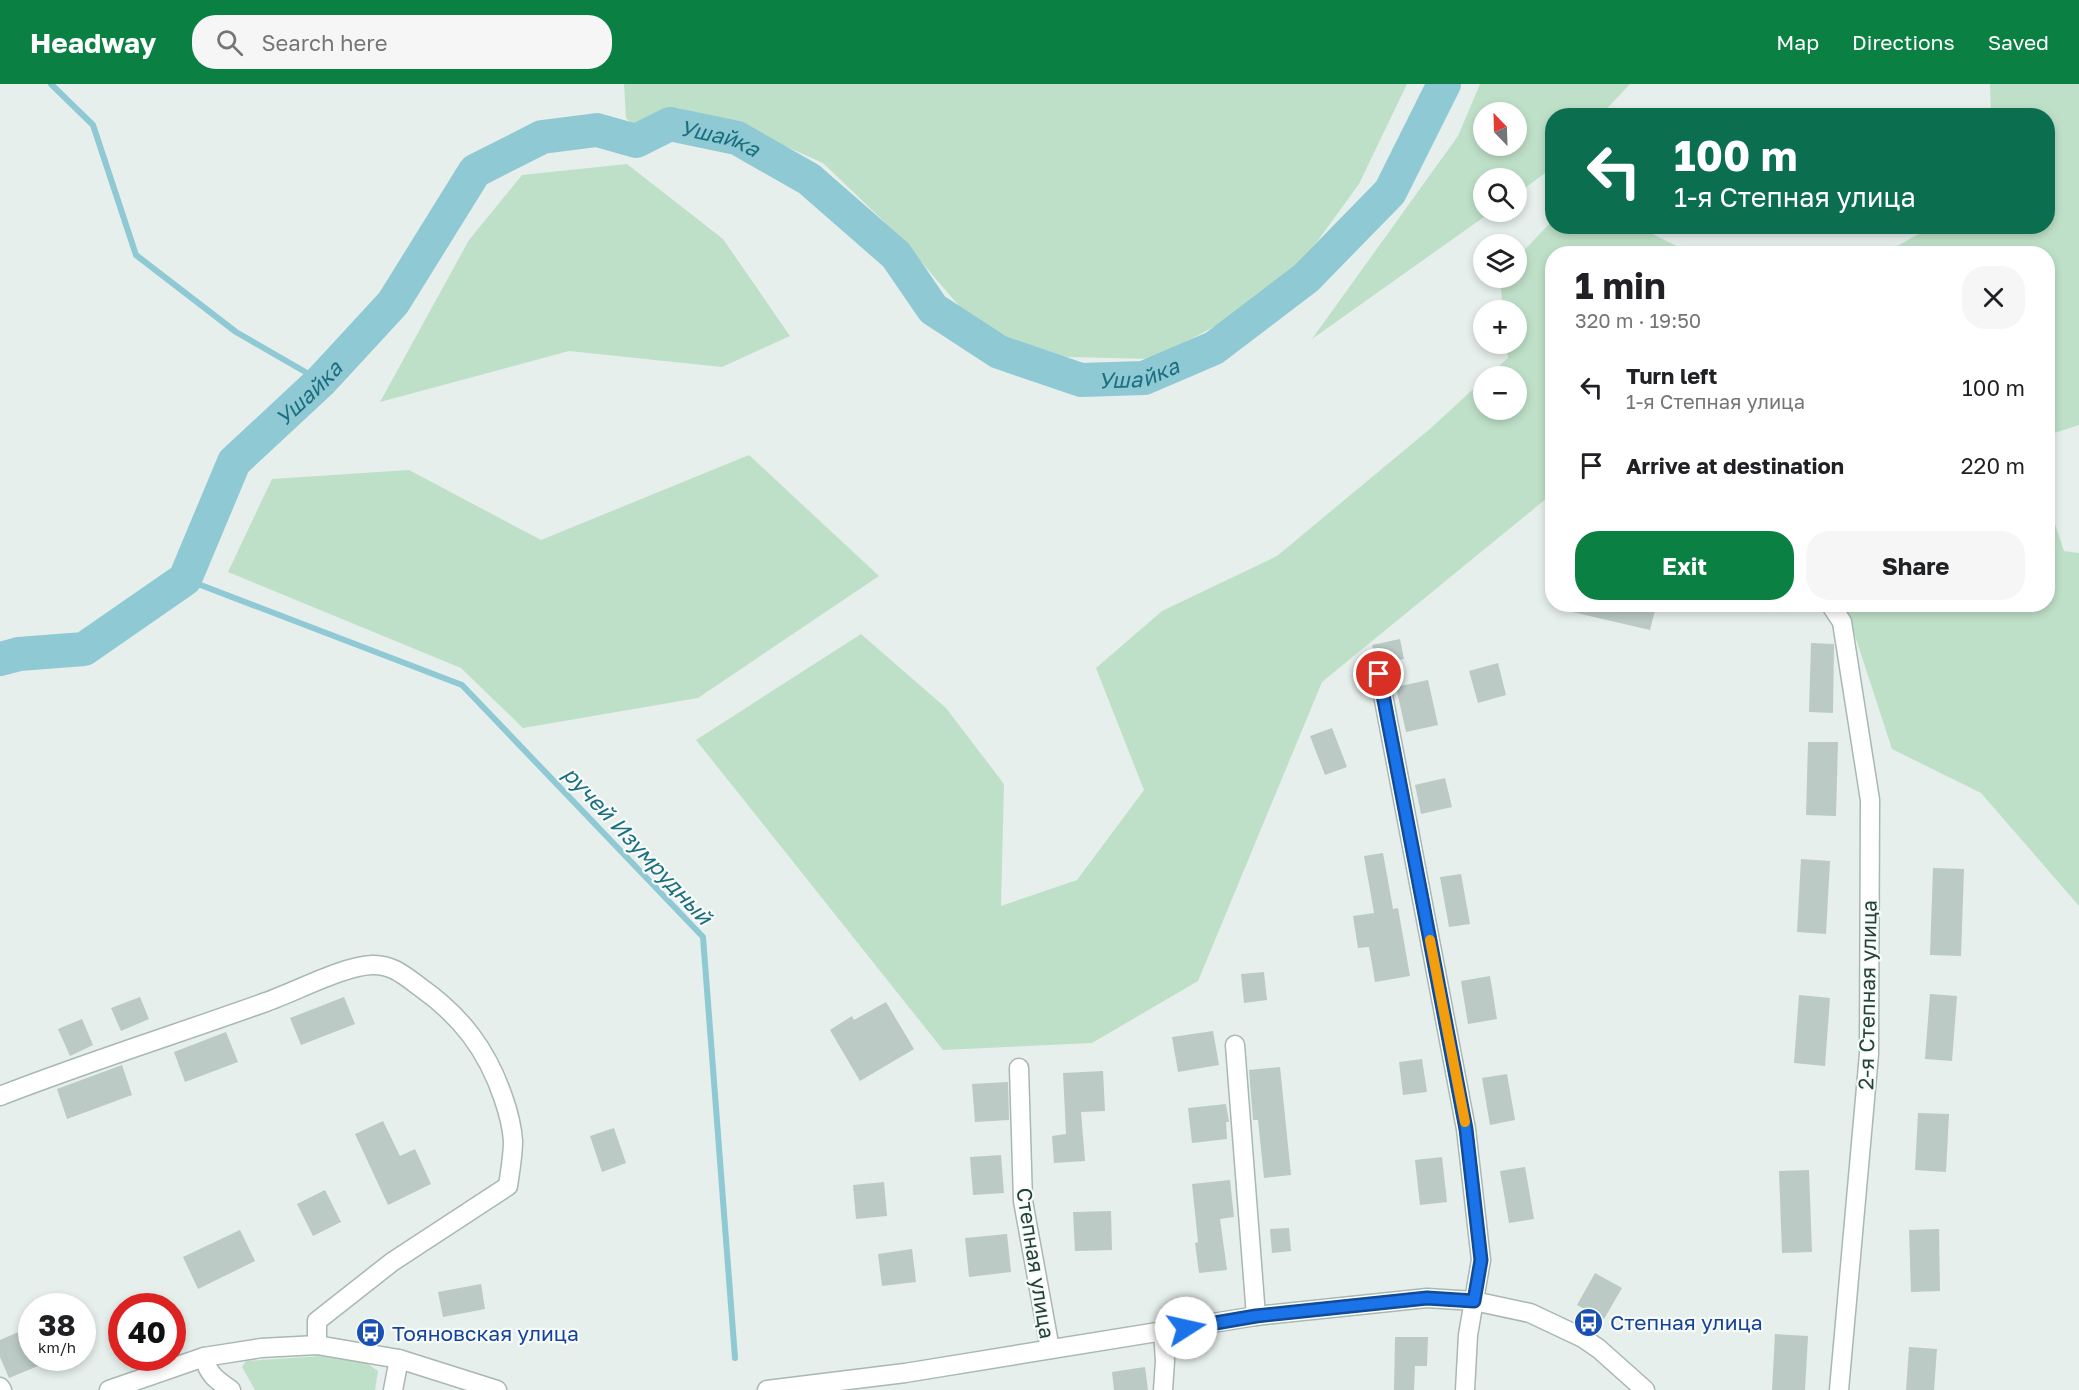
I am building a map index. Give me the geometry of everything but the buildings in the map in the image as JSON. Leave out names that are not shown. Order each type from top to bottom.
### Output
[{"type":"street","name":"2-я Степная улица","points":[[1835,612],[1842,622],[1870,800],[1869,1054],[1839,1390]]},
{"type":"street","points":[[1379,674],[1466,1129],[1481,1260],[1468,1335],[1465,1390]]},
{"type":"street","points":[[0,1096],[43,1079],[170,1037],[352,968],[373,964],[392,967],[438,1000],[474,1038],[490,1062],[500,1088],[508,1113],[513,1141],[508,1186],[392,1262],[317,1321],[317,1345]]},
{"type":"street","points":[[1235,1045],[1256,1316]]},
{"type":"street","name":"Степная улица","points":[[1019,1068],[1023,1201],[1050,1349]]},
{"type":"street","points":[[767,1390],[904,1373],[1256,1316],[1427,1298],[1474,1301],[1530,1313],[1583,1338],[1599,1349],[1645,1390]]},
{"type":"street","points":[[1162,1331],[1165,1361],[1164,1390]]},
{"type":"street","points":[[109,1390],[204,1357],[261,1348],[317,1345],[399,1359],[497,1390]]},
{"type":"street","points":[[204,1357],[207,1370],[214,1379],[231,1390]]},
{"type":"street","points":[[393,1390],[399,1359]]},
{"type":"green space","points":[[624,84],[1407,84],[1359,184],[1298,268],[1230,318],[1154,359],[1067,357],[1022,348],[972,321],[900,237],[823,163],[740,126],[678,108],[639,131],[626,118]]},
{"type":"green space","points":[[1480,84],[1630,84],[1608,108],[1545,108],[1545,173],[1527,187],[1527,168],[1473,168],[1473,222],[1477,222],[1312,339],[1458,136]]},
{"type":"green space","points":[[1990,84],[2079,84],[2079,425],[2055,433],[2055,246],[1897,246],[1919,234],[2055,234],[2055,108],[1991,108]]},
{"type":"green space","points":[[627,164],[723,239],[790,336],[722,367],[569,351],[380,402],[469,240],[522,175]]},
{"type":"green space","points":[[1545,228],[1545,234],[1652,234],[1677,246],[1545,246],[1545,500],[1322,682],[1198,981],[1092,1043],[943,1050],[696,740],[861,634],[946,708],[1004,784],[1001,906],[1077,880],[1144,790],[1096,668],[1162,611],[1277,556],[1431,428],[1473,389],[1473,420],[1527,420],[1527,366],[1499,366],[1508,358],[1508,354],[1527,354],[1527,300],[1502,300],[1501,288],[1527,288],[1527,247]]},
{"type":"green space","points":[[749,455],[879,576],[698,698],[523,728],[461,668],[228,572],[272,479],[409,470],[541,540]]},
{"type":"green space","points":[[2055,524],[2064,551],[2079,553],[2079,906],[1981,793],[1892,749],[1847,612],[2055,612]]},
{"type":"green space","points":[[321,1356],[365,1362],[378,1371],[375,1390],[255,1390],[242,1367],[246,1361]]},
{"type":"waterway","points":[[51,84],[93,125],[136,255],[236,332],[321,381]]},
{"type":"waterway","name":"Ушайка","points":[[0,659],[19,654],[84,649],[185,579],[234,462],[321,381],[393,303],[475,171],[542,137],[597,130],[636,141],[670,124],[737,138],[809,179],[896,255],[933,309],[999,352],[1081,380],[1144,378],[1214,348],[1306,278],[1390,192],[1444,84]]},
{"type":"waterway","name":"ручей Изумрудный","points":[[185,579],[462,685],[703,937],[735,1358]]},
{"type":"slow traffic","points":[[1430,940],[1465,1122]]},
{"type":"place","name":"Степная улица","points":[[1589,1322]]},
{"type":"place","name":"Тояновская улица","points":[[371,1333]]},
{"type":"route","points":[[1186,1328],[1256,1316],[1427,1298],[1474,1301],[1481,1260],[1466,1129],[1379,674]]}]
